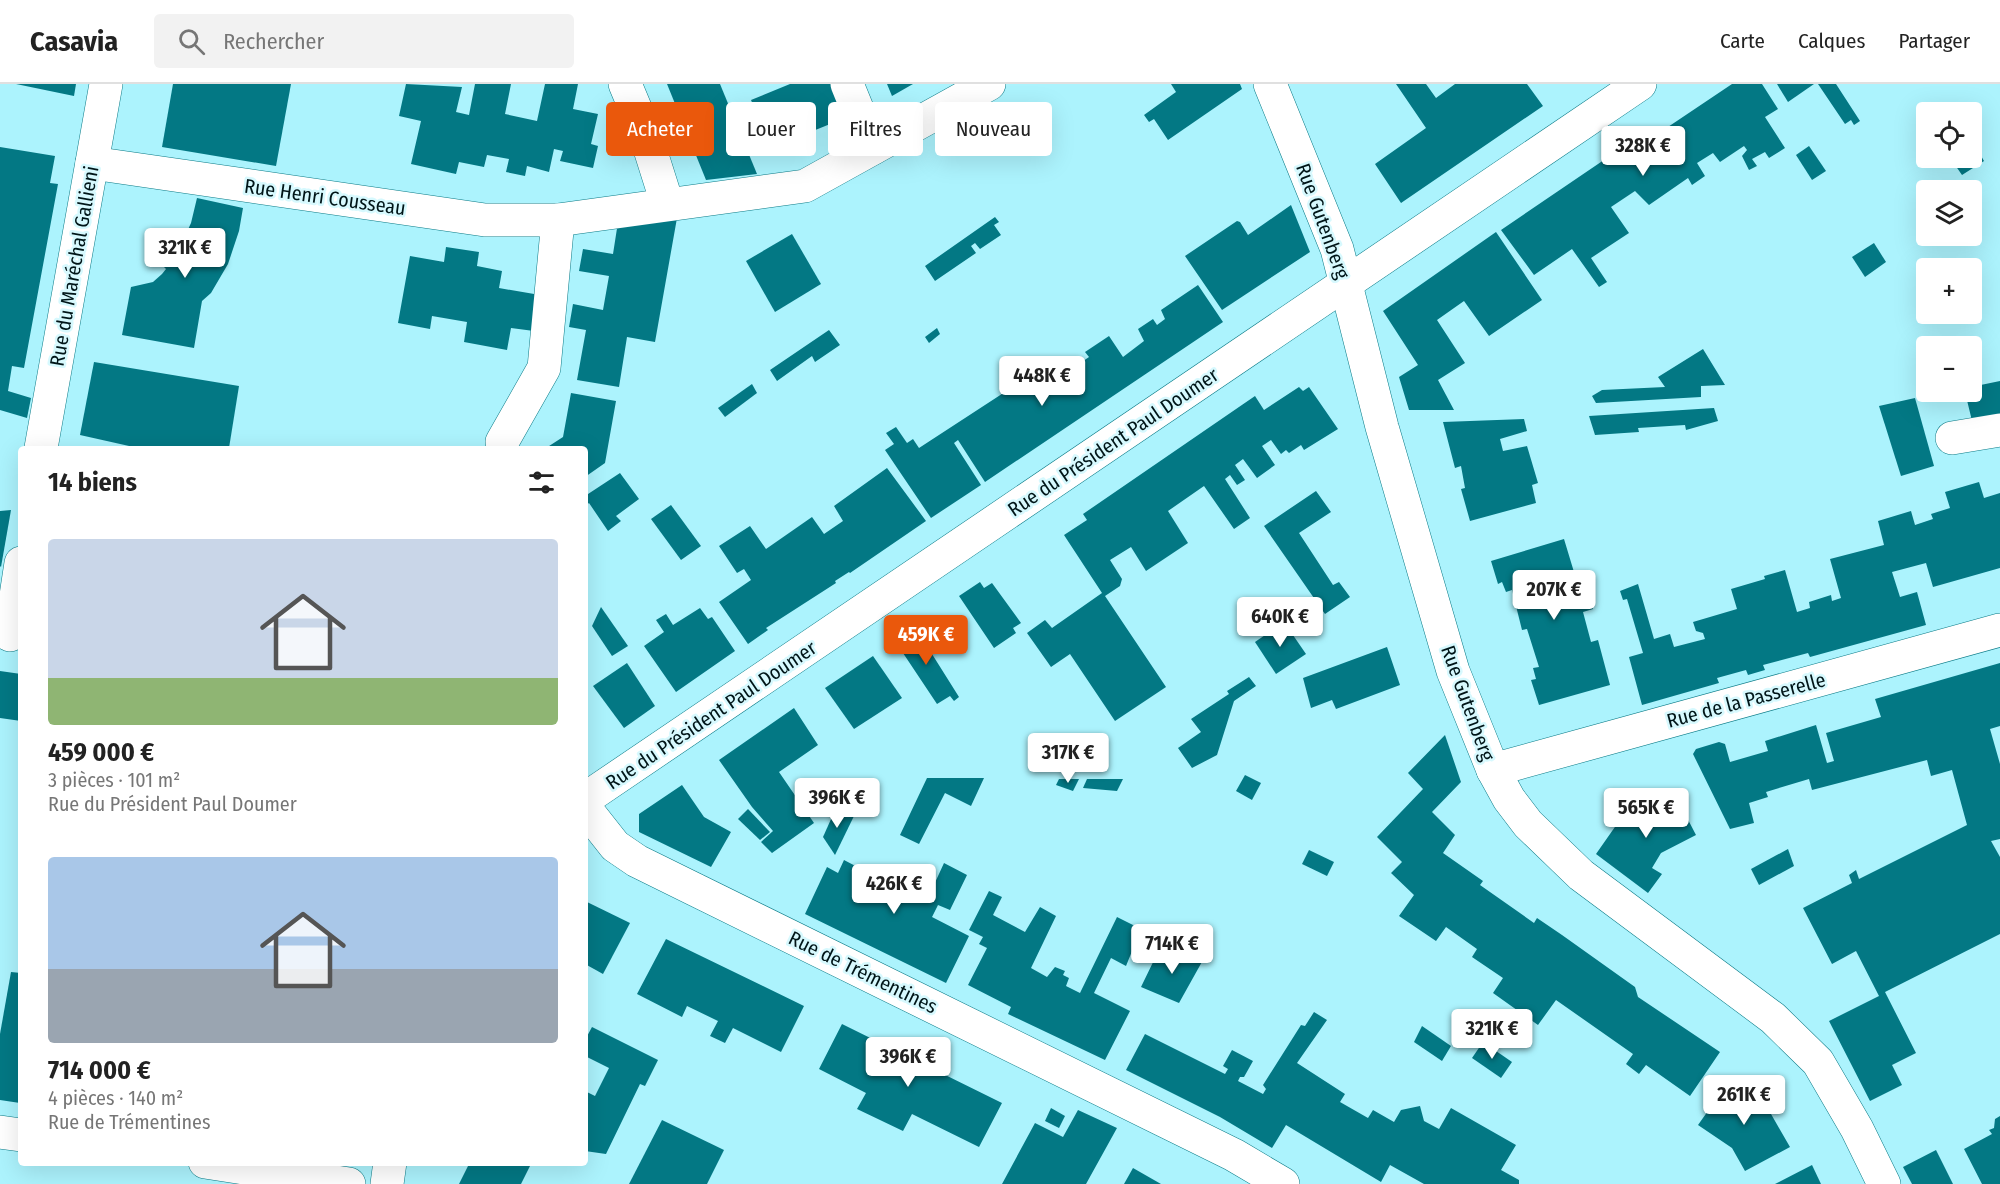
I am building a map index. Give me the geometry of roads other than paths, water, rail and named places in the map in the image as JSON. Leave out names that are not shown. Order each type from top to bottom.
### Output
[{"type":"street","name":"Rue du Maréchal Gallieni","points":[[41,446],[106,84]]},
{"type":"street","points":[[626,84],[643,127],[667,203]]},
{"type":"street","points":[[847,84],[854,102]]},
{"type":"street","name":"Rue Henri Cousseau","points":[[923,120],[989,84]]},
{"type":"street","name":"Rue Gutenberg","points":[[1270,84],[1337,249],[1382,427],[1453,671],[1493,770],[1509,799],[1528,824],[1581,875],[1773,1018],[1818,1062],[1857,1129],[1884,1184]]},
{"type":"street","name":"Rue du Président Paul Doumer","points":[[588,797],[1640,84]]},
{"type":"street","name":"Rue Henri Cousseau","points":[[92,163],[485,220],[558,220],[667,203],[805,186],[859,156]]},
{"type":"street","points":[[502,442],[544,368],[558,220]]},
{"type":"street","points":[[1952,438],[2000,430]]},
{"type":"street","points":[[10,635],[18,583]]},
{"type":"street","name":"Rue de la Passerelle","points":[[1493,770],[2000,630]]},
{"type":"street","name":"Rue de Trémentines","points":[[588,812],[615,846],[637,861],[1234,1155],[1283,1184]]},
{"type":"street","points":[[0,1132],[18,1135]]},
{"type":"street","points":[[231,1166],[349,1184]]},
{"type":"street","points":[[387,1184],[389,1166]]}]
